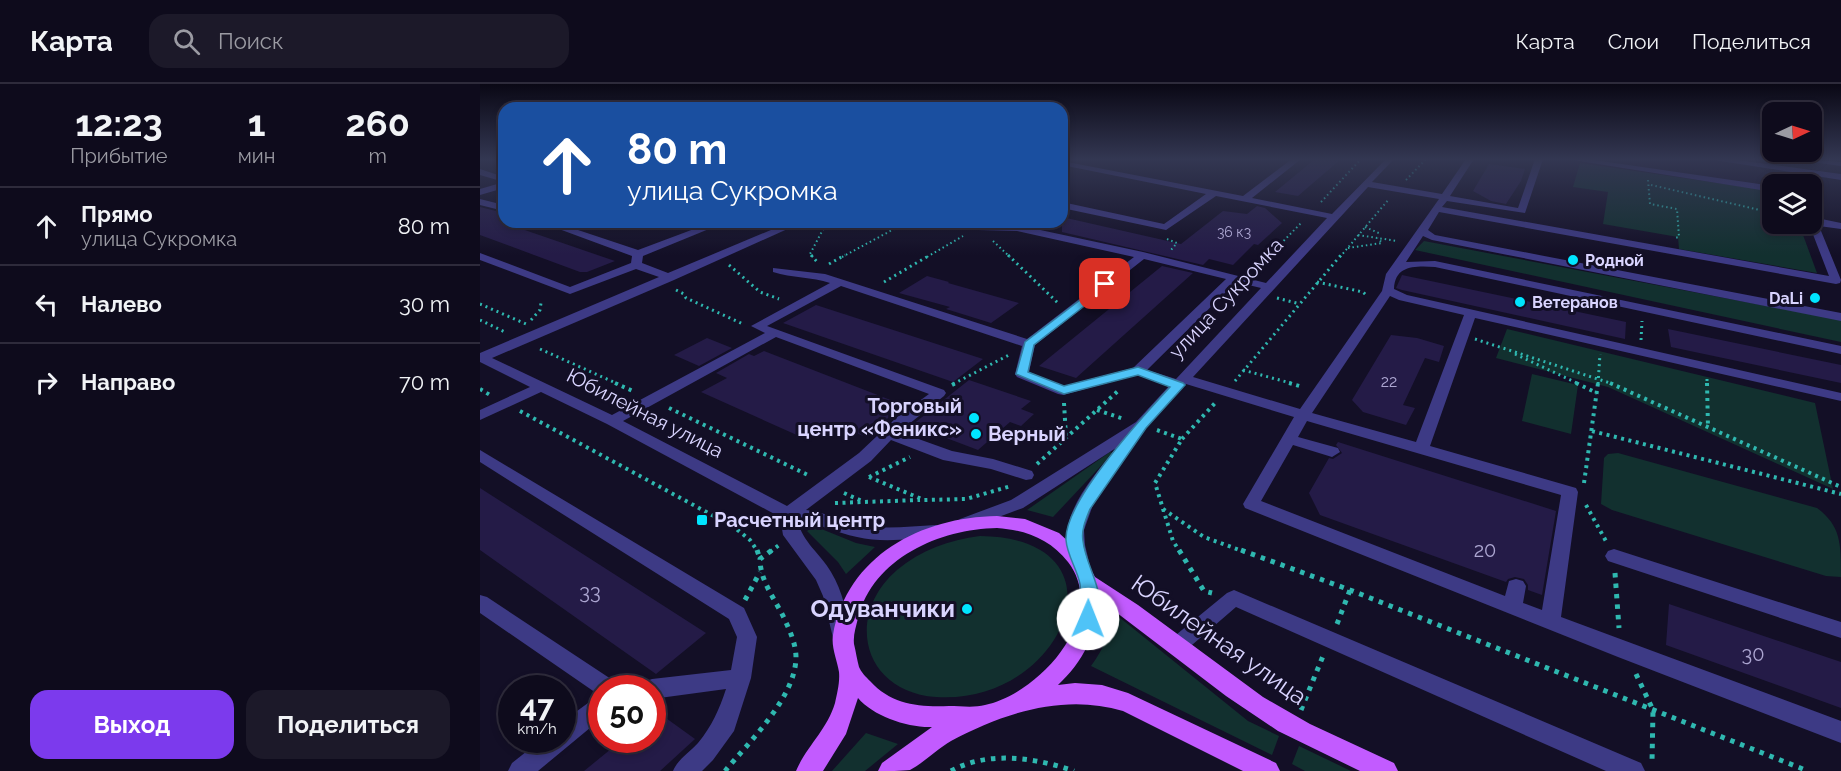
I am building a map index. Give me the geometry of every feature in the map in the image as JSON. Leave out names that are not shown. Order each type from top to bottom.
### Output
[{"type":"main road","name":"Юбилейная улица","points":[[842,636],[845,616],[865,580],[898,550],[939,530],[960,524],[1003,522],[1041,531],[1071,552],[1085,574],[1272,715],[1386,771]]},
{"type":"main road","points":[[1007,707],[1039,688],[1070,659],[1081,639],[1088,619],[1090,600],[1085,574]]},
{"type":"main road","points":[[842,636],[843,656],[850,675],[861,691],[879,705],[900,715],[926,720],[952,720],[981,716]]},
{"type":"main road","points":[[808,771],[829,745],[842,721],[848,698],[850,675]]},
{"type":"main road","points":[[890,771],[947,731],[981,716],[1049,696],[1075,693],[1102,695],[1128,703],[1268,771]]},
{"type":"street","points":[[1204,191],[1335,217]]},
{"type":"street","points":[[1245,200],[1256,191]]},
{"type":"street","name":"улица Сукромка","points":[[960,524],[994,514],[1017,504],[1142,425],[1359,191]]},
{"type":"street","points":[[1403,191],[1522,211],[1529,191]]},
{"type":"street","points":[[1449,191],[1387,281],[1388,291],[1303,415],[1251,504],[1625,651],[1841,732]]},
{"type":"street","points":[[1068,206],[1166,227],[1214,193]]},
{"type":"street","points":[[480,202],[498,206]]},
{"type":"street","points":[[1436,209],[1836,281],[1818,234]]},
{"type":"street","points":[[1822,223],[1841,226]]},
{"type":"street","points":[[560,228],[637,260],[670,278]]},
{"type":"street","points":[[480,256],[570,291],[704,228]]},
{"type":"street","points":[[481,357],[784,228]]},
{"type":"street","points":[[1017,228],[1143,255],[1270,287]]},
{"type":"street","points":[[1422,231],[1432,237],[1841,317]]},
{"type":"street","points":[[1143,255],[1029,344],[1022,374],[1064,390],[1138,371],[1225,392],[1570,492],[1550,621]]},
{"type":"street","points":[[1397,267],[1412,263],[1435,264],[1841,350]]},
{"type":"street","points":[[777,270],[821,276],[1029,344]]},
{"type":"street","points":[[1138,371],[1234,278]]},
{"type":"street","points":[[757,326],[840,282]]},
{"type":"street","points":[[1388,291],[1403,298],[1841,397]]},
{"type":"street","points":[[1421,449],[1471,313]]},
{"type":"street","points":[[757,326],[939,393]]},
{"type":"street","points":[[612,421],[775,333]]},
{"type":"street","name":"Юбилейная улица","points":[[481,357],[612,421],[788,514],[817,517],[858,531],[879,534],[939,530]]},
{"type":"street","points":[[480,416],[541,387]]},
{"type":"street","points":[[842,636],[832,596],[824,576],[792,535],[788,514],[865,457],[888,433],[939,393]]},
{"type":"street","points":[[1085,574],[1074,541],[1076,523],[1083,507],[1142,425]]},
{"type":"street","points":[[888,433],[949,456],[993,464],[1026,475]]},
{"type":"street","points":[[1289,439],[1332,452]]},
{"type":"street","points":[[480,455],[737,614],[747,637],[740,678],[726,724],[705,752],[685,771]]},
{"type":"street","points":[[1614,556],[1841,630]]},
{"type":"street","points":[[1513,607],[1516,586]]},
{"type":"street","points":[[1178,645],[1234,598],[1633,771]]},
{"type":"street","points":[[480,603],[588,676]]},
{"type":"street","points":[[666,687],[740,678]]},
{"type":"street","points":[[576,725],[588,715]]},
{"type":"street","points":[[520,771],[542,753]]},
{"type":"path","points":[[1234,598],[1204,591],[1173,541],[1155,483],[1182,440],[1396,191]]},
{"type":"path","points":[[1644,247],[1678,237],[1677,209],[1650,204],[1649,191]]},
{"type":"path","points":[[1678,191],[1762,210]]},
{"type":"path","points":[[1365,226],[1381,234],[1375,234],[1377,238]]},
{"type":"path","points":[[1163,260],[1177,243],[1160,237],[1166,227]]},
{"type":"path","points":[[824,228],[810,254],[822,267],[895,228]]},
{"type":"path","points":[[868,292],[976,228]]},
{"type":"path","points":[[979,228],[1068,313]]},
{"type":"path","points":[[1347,248],[1382,243],[1377,238],[1358,235]]},
{"type":"path","points":[[719,257],[760,292],[795,306]]},
{"type":"path","points":[[670,278],[667,285],[684,294],[686,298],[734,321],[757,326]]},
{"type":"path","points":[[1317,282],[1363,292],[1378,304]]},
{"type":"path","points":[[480,304],[543,332]]},
{"type":"path","points":[[1584,486],[1599,378],[1601,342],[1641,340],[1642,308]]},
{"type":"path","points":[[480,320],[651,399],[864,502]]},
{"type":"path","points":[[1463,336],[1599,378],[1841,487]]},
{"type":"path","points":[[939,393],[1029,344]]},
{"type":"path","points":[[1500,347],[1597,393]]},
{"type":"path","points":[[1707,366],[1708,428]]},
{"type":"path","points":[[1243,370],[1319,391]]},
{"type":"path","points":[[836,503],[966,499],[992,494],[1010,487],[1026,475],[1138,371]]},
{"type":"path","points":[[480,389],[734,527],[749,537],[757,548],[760,559]]},
{"type":"path","points":[[1064,390],[1066,438]]},
{"type":"path","points":[[1096,410],[1182,440]]},
{"type":"path","points":[[1592,431],[1841,494]]},
{"type":"path","points":[[869,477],[924,500]]},
{"type":"path","points":[[1582,497],[1614,556],[1620,643],[1653,710],[1652,771]]},
{"type":"path","points":[[1163,509],[1204,537],[1350,590],[1808,771]]},
{"type":"path","points":[[737,614],[760,572]]},
{"type":"path","points":[[725,771],[773,712],[791,683],[796,663],[794,643]]},
{"type":"path","points":[[951,771],[972,763],[1021,758],[1038,760],[1074,771]]},
{"type":"green space","points":[[1601,191],[1762,191],[1762,234],[1803,234],[1817,273],[1679,249],[1678,237],[1603,224],[1608,192]]},
{"type":"green space","points":[[1424,241],[1841,320],[1841,342],[1415,250]]},
{"type":"green space","points":[[1507,329],[1815,403],[1833,489],[1608,387],[1496,358]]},
{"type":"green space","points":[[1532,374],[1578,385],[1571,434],[1522,421]]},
{"type":"green space","points":[[1110,452],[1113,453],[1053,517],[1027,510]]},
{"type":"green space","points":[[1618,453],[1817,508],[1831,522],[1838,536],[1841,577],[1826,576],[1612,510],[1601,504],[1604,458],[1608,454]]},
{"type":"green space","points":[[814,526],[856,543],[875,547],[846,574],[838,562],[807,531]]},
{"type":"green space","points":[[980,536],[1028,544],[1056,563],[1067,590],[1063,621],[1046,651],[1018,676],[981,693],[936,697],[911,692],[892,682],[878,667],[869,649],[867,629],[870,609],[880,588],[906,563],[936,547]]},
{"type":"green space","points":[[1114,613],[1248,721],[1279,736],[1272,755],[1091,666],[1106,641]]},
{"type":"green space","points":[[866,733],[898,744],[865,771],[832,771]]},
{"type":"green space","points":[[1299,746],[1351,771],[1305,771],[1292,764]]},
{"type":"building","points":[[1276,191],[1304,191],[1298,196]]},
{"type":"building","points":[[1473,191],[1514,191],[1506,204],[1491,201]]},
{"type":"building","points":[[1257,206],[1265,208],[1282,223],[1258,245],[1254,244],[1233,265],[1209,259],[1203,265],[1062,232],[1062,228],[1068,228],[1068,218],[1181,244],[1223,211],[1247,214]]},
{"type":"building","points":[[480,207],[498,212],[498,228],[519,228],[615,261],[587,272],[580,272],[480,235]]},
{"type":"building","points":[[1162,266],[1193,273],[1076,378],[1039,366]]},
{"type":"building","points":[[1402,275],[1626,322],[1625,339],[1402,290],[1396,288]]},
{"type":"building","points":[[927,276],[1019,303],[991,323],[946,309],[950,307],[899,293]]},
{"type":"building","points":[[816,305],[983,359],[953,382],[783,323]]},
{"type":"building","points":[[1668,329],[1841,365],[1841,383],[1671,347]]},
{"type":"building","points":[[1391,335],[1417,338],[1444,346],[1439,362],[1425,358],[1403,405],[1415,408],[1406,425],[1363,412],[1352,400]]},
{"type":"building","points":[[707,338],[732,348],[699,366],[674,355]]},
{"type":"building","points":[[764,351],[888,399],[911,404],[893,418],[890,416],[872,434],[867,433],[863,436],[846,428],[819,423],[799,436],[701,392],[727,378],[716,373],[749,354],[754,356]]},
{"type":"building","name":"Торговый центр «Феникс»","points":[[969,380],[1031,401],[1021,409],[1034,414],[1021,426],[1010,422],[978,450],[912,425]]},
{"type":"building","points":[[1338,442],[1556,511],[1542,595],[1528,590],[1524,579],[1515,577],[1506,582],[1320,515],[1309,493],[1329,458],[1333,459],[1342,453],[1336,445]]},
{"type":"building","points":[[480,488],[706,633],[656,674],[480,550]]},
{"type":"building","points":[[1669,604],[1841,662],[1841,708],[1666,645]]},
{"type":"building","points":[[666,718],[695,739],[660,771],[584,771],[606,753],[666,753]]},
{"type":"place","name":"Родной","points":[[1573,260]]},
{"type":"place","name":"DaLi","points":[[1815,298]]},
{"type":"place","name":"Ветеранов","points":[[1520,302]]},
{"type":"place","name":"Торговый центр «Феникс»","points":[[974,418]]},
{"type":"place","name":"Верный","points":[[976,434]]},
{"type":"place","name":"Расчетный центр","points":[[702,520]]},
{"type":"place","name":"Одуванчики","points":[[967,609]]},
{"type":"route","points":[[1088,619],[1090,600],[1088,582],[1074,541],[1076,523],[1083,507],[1142,425],[1179,385],[1138,371],[1064,390],[1022,374],[1029,344],[1105,284]]}]
